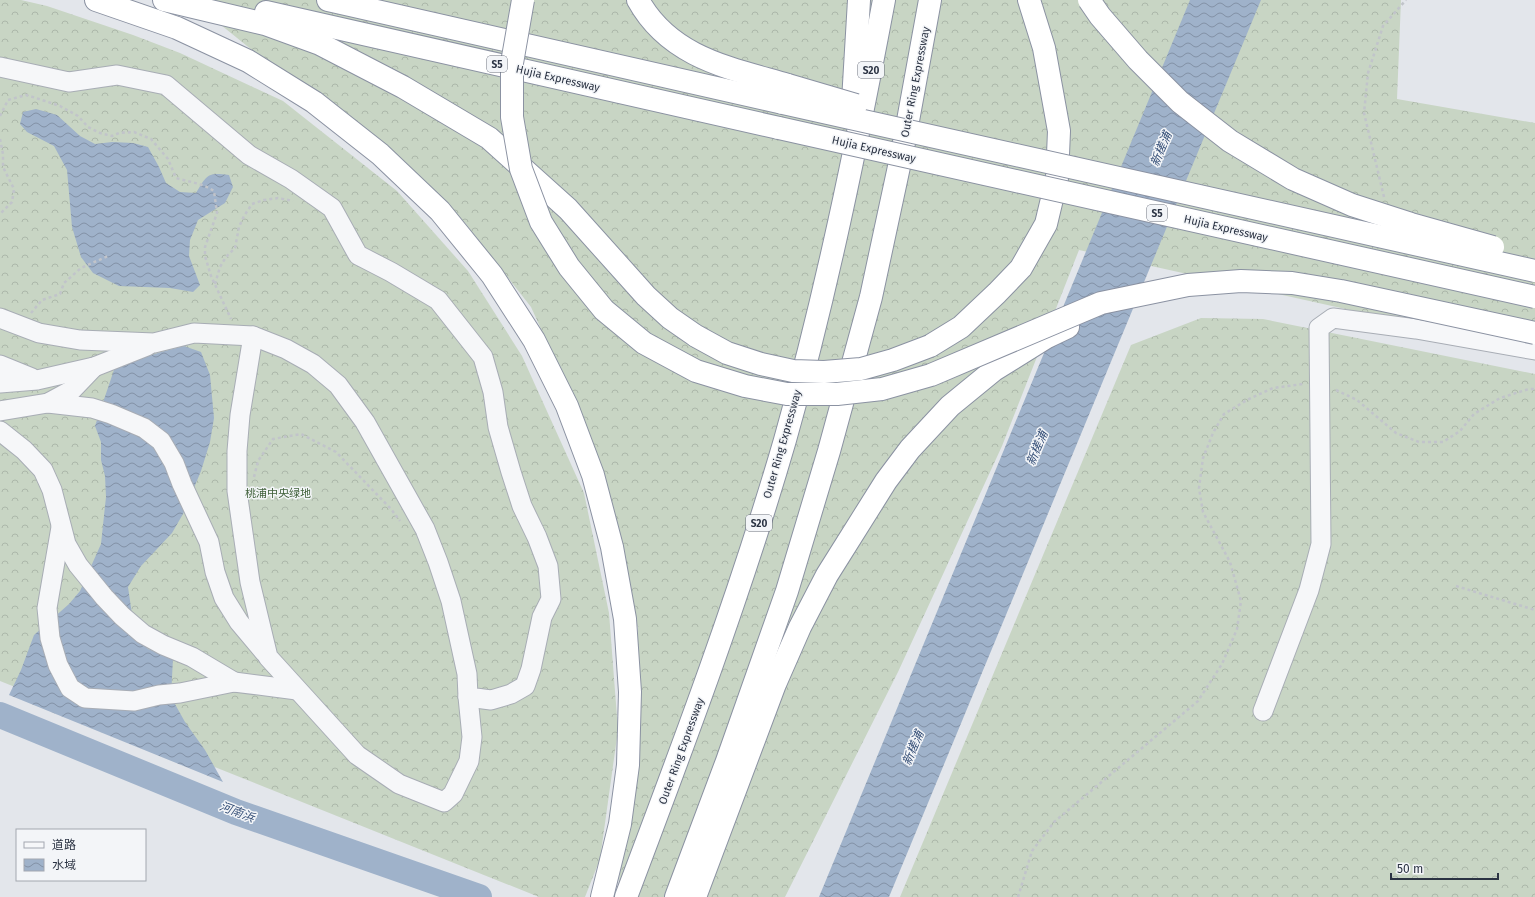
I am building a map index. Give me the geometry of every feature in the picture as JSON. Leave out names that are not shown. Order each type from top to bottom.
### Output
[{"type":"highway","points":[[96,0],[177,28],[241,58],[314,102],[380,154],[440,211],[492,275],[534,340],[566,406],[593,475],[612,547],[626,619],[630,692],[628,765],[620,824],[602,897]]},
{"type":"highway","points":[[164,0],[265,24],[320,44],[403,87],[489,138],[568,209],[646,296],[670,318],[696,336],[727,353],[761,364],[793,371],[824,372],[861,369],[893,360],[930,346],[961,327],[1021,268],[1046,224],[1057,178],[1059,130],[1044,48],[1028,0]]},
{"type":"highway","name":"Hujia Expressway","points":[[214,0],[1535,297]]},
{"type":"highway","name":"S5","points":[[328,0],[786,94],[1065,166],[1535,271]]},
{"type":"highway","points":[[523,0],[512,63],[512,117],[521,169],[541,222],[568,267],[604,310],[644,343],[696,371],[745,386],[787,394],[837,394],[882,389],[931,375],[1101,302],[1138,296],[1188,284],[1241,281],[1292,283],[1341,291],[1535,333]]},
{"type":"highway","points":[[638,0],[646,14],[668,37],[694,54],[786,94]]},
{"type":"highway","points":[[857,139],[852,107],[859,0]]},
{"type":"highway","name":"Outer Ring Expressway","points":[[626,897],[684,745],[742,577],[782,446],[824,289],[857,139],[884,0]]},
{"type":"highway","name":"Outer Ring Expressway","points":[[676,897],[727,761],[784,598],[829,451],[871,297],[903,148],[930,0]]},
{"type":"highway","points":[[1089,0],[1100,16],[1138,60],[1180,102],[1230,142],[1292,179],[1352,205],[1404,222],[1535,259]]},
{"type":"highway","points":[[694,897],[774,684],[800,627],[827,575],[886,481],[910,449],[950,406],[994,370],[1047,337],[1138,296]]},
{"type":"street","points":[[0,67],[69,82],[117,75],[166,85],[249,155],[291,179],[332,208],[358,255],[391,272],[438,300],[483,357],[493,392],[498,427],[511,472],[522,506],[548,566],[551,599],[542,617],[531,669],[525,686],[511,694],[491,700],[468,697]]},
{"type":"street","points":[[1263,711],[1309,590],[1321,544],[1319,328],[1333,318],[1416,329],[1535,350]]},
{"type":"street","points":[[7,320],[39,333],[80,340],[154,343]]},
{"type":"street","points":[[0,383],[37,380],[94,367],[154,343],[194,333],[246,336],[286,349],[313,364],[338,385],[365,422],[425,529],[451,601],[467,674],[472,737],[469,761],[453,794],[444,802],[398,784],[357,755],[297,690],[239,622],[224,598],[215,572],[209,542],[174,463],[161,441],[144,428],[124,418],[92,408],[48,403],[0,411]]},
{"type":"street","points":[[246,336],[249,366],[240,415],[237,451],[237,491],[250,582],[268,657]]},
{"type":"street","points":[[0,365],[37,380]]},
{"type":"street","points":[[48,403],[72,390],[94,367]]},
{"type":"street","points":[[0,431],[24,450],[43,470],[52,490],[66,544],[78,565],[104,597],[122,616],[143,634],[163,645],[192,657],[234,682]]},
{"type":"street","points":[[61,527],[47,608],[50,638],[58,665],[70,688],[85,698],[134,700],[180,693],[234,682],[297,690]]},
{"type":"path","points":[[1383,202],[1384,195],[1364,112],[1368,73],[1383,26],[1406,0]]},
{"type":"path","points":[[0,116],[8,100],[26,95],[60,106],[78,116],[88,127],[100,132],[112,136],[119,133],[134,132],[151,139],[168,159],[176,178],[196,183],[214,191],[217,214],[207,239],[205,251],[209,271],[215,284],[246,336]]},
{"type":"path","points":[[0,139],[3,154],[3,167],[14,189],[12,202],[0,214]]},
{"type":"path","points":[[215,284],[220,267],[226,257],[235,248],[239,227],[252,204],[278,198],[295,202]]},
{"type":"path","points":[[7,320],[30,314],[42,300],[60,294],[64,283],[81,268],[108,256]]},
{"type":"path","points":[[1018,897],[1032,851],[1054,822],[1198,701],[1222,664],[1237,629],[1241,600],[1230,562],[1203,512],[1199,488],[1203,458],[1213,433],[1224,414],[1253,397],[1273,388],[1305,384],[1334,388],[1356,400],[1396,434],[1419,442],[1443,442],[1460,432],[1474,414],[1500,398],[1529,389],[1535,389]]},
{"type":"path","points":[[253,482],[258,461],[273,439],[301,434],[336,452],[380,498],[404,526]]},
{"type":"path","points":[[1456,586],[1535,610]]},
{"type":"green space","name":"桃浦中央绿地","points":[[0,0],[21,0],[47,6],[133,35],[180,53],[283,101],[397,191],[468,271],[522,356],[584,493],[609,613],[618,730],[600,859],[585,897],[539,897],[0,681]]},
{"type":"green space","points":[[190,0],[1401,0],[1397,99],[1535,123],[1535,351],[1079,250],[1002,446],[898,672],[785,897],[617,897],[637,733],[638,628],[618,531],[582,419],[531,307],[465,223],[372,134],[267,62]]},
{"type":"green space","points":[[1201,318],[1263,319],[1535,374],[1535,897],[900,897],[1131,345]]},
{"type":"water","name":"新槎浦","points":[[1190,0],[1261,0],[889,897],[819,897]]},
{"type":"water","points":[[36,109],[57,115],[80,136],[95,144],[112,142],[133,143],[148,147],[166,183],[180,192],[196,193],[208,176],[216,174],[229,175],[233,187],[225,203],[198,220],[190,240],[189,256],[200,285],[193,292],[170,288],[119,286],[93,273],[81,257],[72,227],[67,170],[54,146],[27,132],[20,124],[23,112]]},
{"type":"water","points":[[184,346],[201,352],[210,375],[214,418],[210,442],[201,471],[183,514],[172,533],[141,566],[128,587],[135,635],[148,649],[173,658],[171,697],[185,722],[205,750],[223,782],[9,695],[21,670],[34,635],[69,604],[80,591],[101,544],[106,497],[105,476],[101,460],[101,442],[95,426],[115,367]]},
{"type":"waterway","name":"河南浜","points":[[0,715],[236,812],[479,897]]}]
